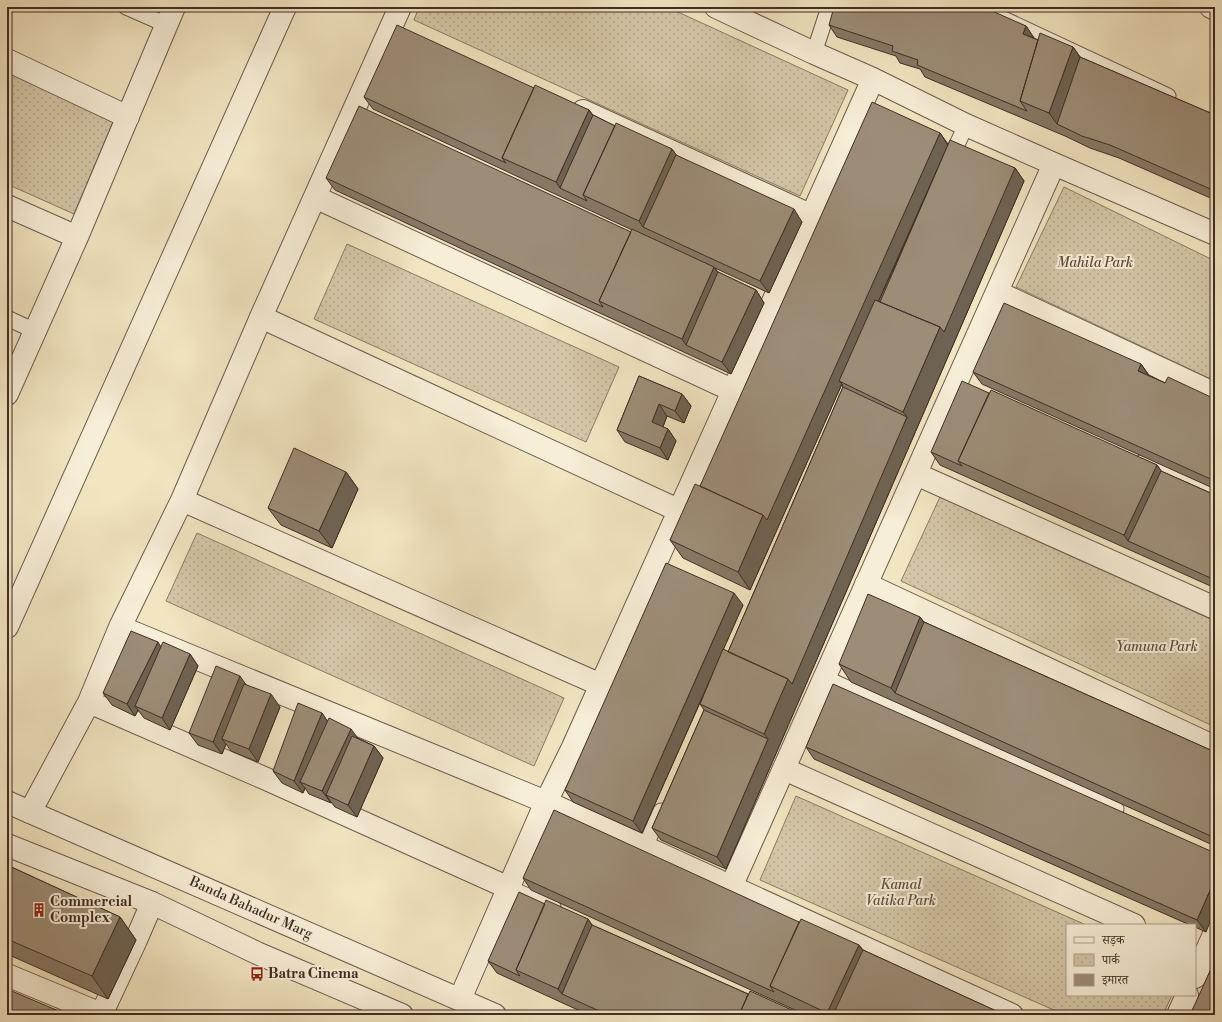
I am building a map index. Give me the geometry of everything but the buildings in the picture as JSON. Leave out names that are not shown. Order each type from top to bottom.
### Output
[{"type":"street","points":[[7,627],[285,7]]},
{"type":"street","points":[[716,7],[814,53],[874,79],[966,125],[1215,234]]},
{"type":"street","points":[[1211,7],[1215,9]]},
{"type":"street","points":[[7,394],[77,237],[171,16]]},
{"type":"street","points":[[30,812],[88,702],[120,627],[182,500],[261,317],[315,197],[400,21]]},
{"type":"street","points":[[7,60],[128,117]]},
{"type":"street","points":[[460,999],[546,802],[680,511],[874,79]]},
{"type":"street","points":[[566,104],[812,216]]},
{"type":"street","points":[[732,887],[916,474],[964,384],[997,292],[1054,164]]},
{"type":"street","points":[[315,197],[734,391]]},
{"type":"street","points":[[7,206],[77,237]]},
{"type":"street","points":[[997,292],[1215,394]]},
{"type":"street","points":[[261,317],[680,511]]},
{"type":"street","points":[[916,474],[1215,608]]},
{"type":"street","points":[[182,500],[601,685]]},
{"type":"street","points":[[866,584],[1215,747]]},
{"type":"street","points":[[120,627],[546,802],[1012,1015]]},
{"type":"street","points":[[88,702],[264,778],[509,888]]},
{"type":"street","points":[[784,769],[1132,924]]},
{"type":"street","name":"Banda Bahadur Marg","points":[[7,802],[495,1015]]},
{"type":"street","points":[[7,845],[152,903],[257,953],[402,1015]]},
{"type":"street","points":[[7,976],[101,1014],[152,903]]},
{"type":"street","points":[[1196,972],[1200,954],[1215,932]]},
{"type":"street","points":[[1178,1015],[1187,996]]},
{"type":"lane","points":[[126,7],[171,16]]},
{"type":"lane","points":[[814,53],[829,7]]},
{"type":"lane","points":[[978,7],[1182,102]]},
{"type":"lane","points":[[943,176],[966,125]]},
{"type":"lane","points":[[7,318],[35,331]]},
{"type":"lane","points":[[1129,456],[1215,494]]},
{"type":"lane","points":[[825,678],[1128,815]]},
{"type":"lane","points":[[645,847],[668,796]]},
{"type":"lane","points":[[509,888],[567,914]]},
{"type":"green space","points":[[419,7],[667,7],[848,90],[800,196],[414,20]]},
{"type":"green space","points":[[7,72],[113,122],[74,214],[7,184]]},
{"type":"green space","name":"Mahila Park","points":[[1064,187],[1215,261],[1215,381],[1016,287]]},
{"type":"green space","points":[[347,244],[619,367],[586,442],[314,319]]},
{"type":"green space","name":"Yamuna Park","points":[[940,497],[1215,621],[1215,727],[901,581]]},
{"type":"green space","points":[[197,533],[564,698],[534,766],[166,601]]},
{"type":"green space","name":"Kamal Vatika Park","points":[[796,796],[1084,924],[1066,924],[1066,996],[1172,996],[1163,1015],[1065,1015],[760,880]]},
{"type":"place","name":"Commercial Complex","points":[[39,910]]},
{"type":"place","name":"Batra Cinema","points":[[257,974]]}]
